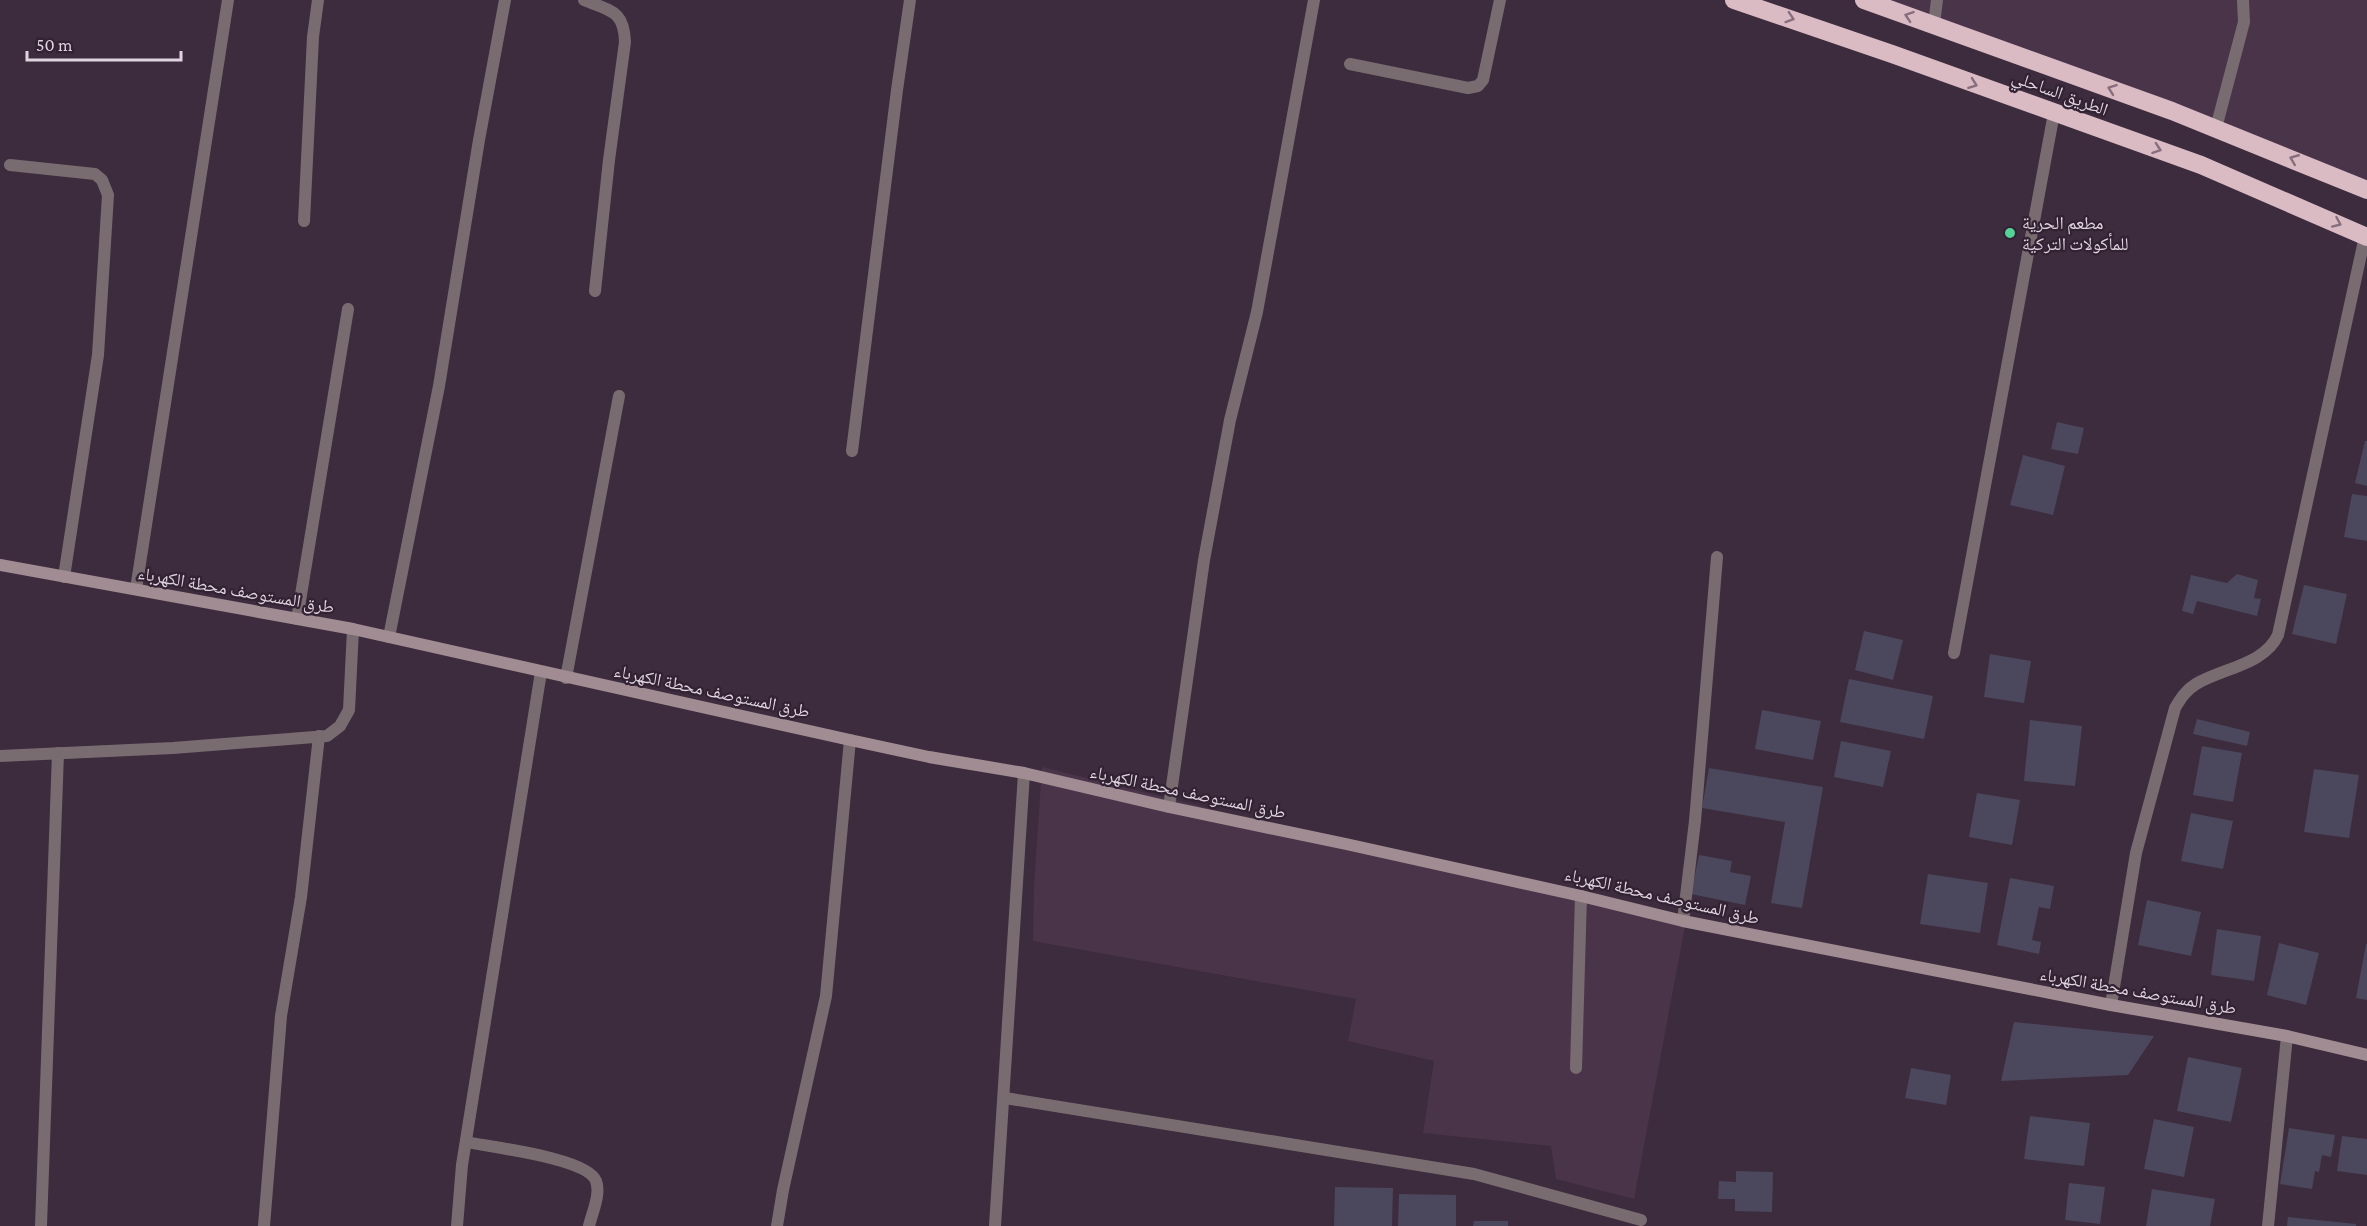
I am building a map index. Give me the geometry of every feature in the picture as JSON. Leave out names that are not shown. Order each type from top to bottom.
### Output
[{"type":"highway","name":"الطريق الساحلي","points":[[1734,0],[2201,165],[2366,236]]},
{"type":"highway","name":"الطريق الساحلي","points":[[1864,0],[2216,128],[2367,190]]},
{"type":"street","points":[[136,589],[228,0]]},
{"type":"street","points":[[304,221],[313,37],[318,0]]},
{"type":"street","points":[[389,637],[439,386],[505,0]]},
{"type":"street","points":[[584,0],[616,14],[625,24],[626,42],[609,160],[595,291]]},
{"type":"street","points":[[852,451],[895,101],[910,0]]},
{"type":"street","points":[[1169,807],[1206,548],[1230,420],[1257,312],[1314,0]]},
{"type":"street","points":[[1350,64],[1468,88],[1478,86],[1483,80],[1500,0]]},
{"type":"street","points":[[1934,24],[1937,0]]},
{"type":"street","points":[[2216,128],[2244,22],[2243,0]]},
{"type":"street","points":[[1954,653],[2054,113]]},
{"type":"street","points":[[10,165],[95,174],[102,180],[108,195],[98,355],[64,577]]},
{"type":"street","points":[[2111,1005],[2136,853],[2175,708],[2184,694],[2195,684],[2262,655],[2274,644],[2278,635],[2366,236]]},
{"type":"street","points":[[297,619],[348,309]]},
{"type":"street","points":[[566,678],[619,396]]},
{"type":"street","points":[[1683,921],[1695,821],[1717,557]]},
{"type":"street","name":"طرق المستوصف محطة الكهرباء","points":[[0,565],[353,629],[929,757],[1024,773],[1169,807],[1581,896],[1683,921],[2111,1005],[2287,1035],[2367,1055]]},
{"type":"street","points":[[0,756],[173,748],[327,736],[340,726],[349,710],[353,629]]},
{"type":"street","points":[[457,1226],[466,1142],[541,672]]},
{"type":"street","points":[[264,1226],[281,1016],[301,897],[319,736]]},
{"type":"street","points":[[777,1226],[826,996],[850,740]]},
{"type":"street","points":[[41,1226],[58,753]]},
{"type":"street","points":[[995,1226],[1005,1098],[1024,773]]},
{"type":"street","points":[[1576,1068],[1581,896]]},
{"type":"street","points":[[2268,1226],[2287,1035]]},
{"type":"street","points":[[1005,1098],[1474,1174],[1641,1220]]},
{"type":"street","points":[[466,1142],[568,1161],[588,1171],[596,1180],[597,1195],[589,1226]]},
{"type":"shaded area","points":[[1864,0],[2367,0],[2367,190]]},
{"type":"shaded area","points":[[1042,767],[1685,926],[1634,1199],[1556,1179],[1551,1146],[1423,1133],[1434,1061],[1348,1041],[1356,999],[1033,941],[1034,886]]},
{"type":"building","points":[[2057,422],[2084,428],[2078,454],[2051,449]]},
{"type":"building","points":[[2365,441],[2367,441],[2367,486],[2355,483]]},
{"type":"building","points":[[2023,455],[2065,466],[2053,515],[2010,505]]},
{"type":"building","points":[[2352,494],[2367,496],[2367,541],[2344,537]]},
{"type":"building","points":[[2237,574],[2258,580],[2254,598],[2261,599],[2257,616],[2197,601],[2193,614],[2182,611],[2191,575],[2227,583]]},
{"type":"building","points":[[2304,585],[2347,594],[2336,644],[2292,634]]},
{"type":"building","points":[[1864,631],[1903,640],[1893,680],[1855,670]]},
{"type":"building","points":[[1990,654],[2031,661],[2024,703],[1984,697]]},
{"type":"building","points":[[1849,679],[1933,696],[1924,739],[1840,722]]},
{"type":"building","points":[[1762,710],[1821,721],[1813,760],[1755,749]]},
{"type":"building","points":[[2197,719],[2250,732],[2247,746],[2193,734]]},
{"type":"building","points":[[2030,720],[2082,726],[2075,786],[2024,781]]},
{"type":"building","points":[[1841,741],[1891,751],[1883,787],[1834,777]]},
{"type":"building","points":[[2202,746],[2242,753],[2233,802],[2193,795]]},
{"type":"building","points":[[1709,768],[1823,787],[1802,908],[1771,903],[1785,822],[1702,808]]},
{"type":"building","points":[[2314,769],[2359,775],[2349,838],[2304,832]]},
{"type":"building","points":[[1977,793],[2020,800],[2012,845],[1969,837]]},
{"type":"building","points":[[2191,813],[2233,821],[2223,869],[2181,861]]},
{"type":"building","points":[[1699,855],[1732,861],[1730,872],[1751,876],[1745,905],[1691,894]]},
{"type":"building","points":[[1928,874],[1988,883],[1980,933],[1920,924]]},
{"type":"building","points":[[2010,878],[2054,886],[2050,909],[2039,907],[2032,940],[2041,942],[2039,954],[1997,945]]},
{"type":"building","points":[[2147,900],[2201,912],[2191,956],[2138,945]]},
{"type":"building","points":[[2217,929],[2261,936],[2254,981],[2211,975]]},
{"type":"building","points":[[2279,943],[2319,953],[2306,1005],[2267,995]]},
{"type":"building","points":[[2367,944],[2367,1000],[2356,998]]},
{"type":"building","points":[[2014,1022],[2154,1036],[2128,1075],[2001,1081]]},
{"type":"building","points":[[2188,1057],[2242,1068],[2231,1122],[2177,1111]]},
{"type":"building","points":[[1911,1068],[1951,1075],[1946,1105],[1905,1098]]},
{"type":"building","points":[[2030,1116],[2090,1123],[2084,1166],[2024,1159]]},
{"type":"building","points":[[2154,1119],[2194,1127],[2184,1177],[2144,1169]]},
{"type":"building","points":[[2289,1128],[2335,1135],[2331,1157],[2322,1155],[2319,1172],[2315,1171],[2312,1189],[2280,1184]]},
{"type":"building","points":[[2342,1136],[2367,1139],[2367,1175],[2337,1171]]},
{"type":"building","points":[[1736,1171],[1773,1172],[1772,1212],[1735,1211],[1735,1199],[1718,1199],[1719,1181],[1736,1182]]},
{"type":"building","points":[[2069,1183],[2105,1187],[2100,1224],[2065,1220]]},
{"type":"building","points":[[1335,1187],[1393,1188],[1392,1226],[1334,1226]]},
{"type":"building","points":[[2152,1189],[2215,1199],[2210,1226],[2146,1226]]},
{"type":"building","points":[[1399,1194],[1456,1195],[1456,1226],[1398,1226]]},
{"type":"building","points":[[2288,1217],[2356,1224],[2356,1226],[2287,1226]]},
{"type":"building","points":[[1474,1221],[1508,1221],[1508,1226],[1473,1226]]},
{"type":"place","name":"مطعم الحرية للمأكولات التركية","points":[[2010,233]]}]
